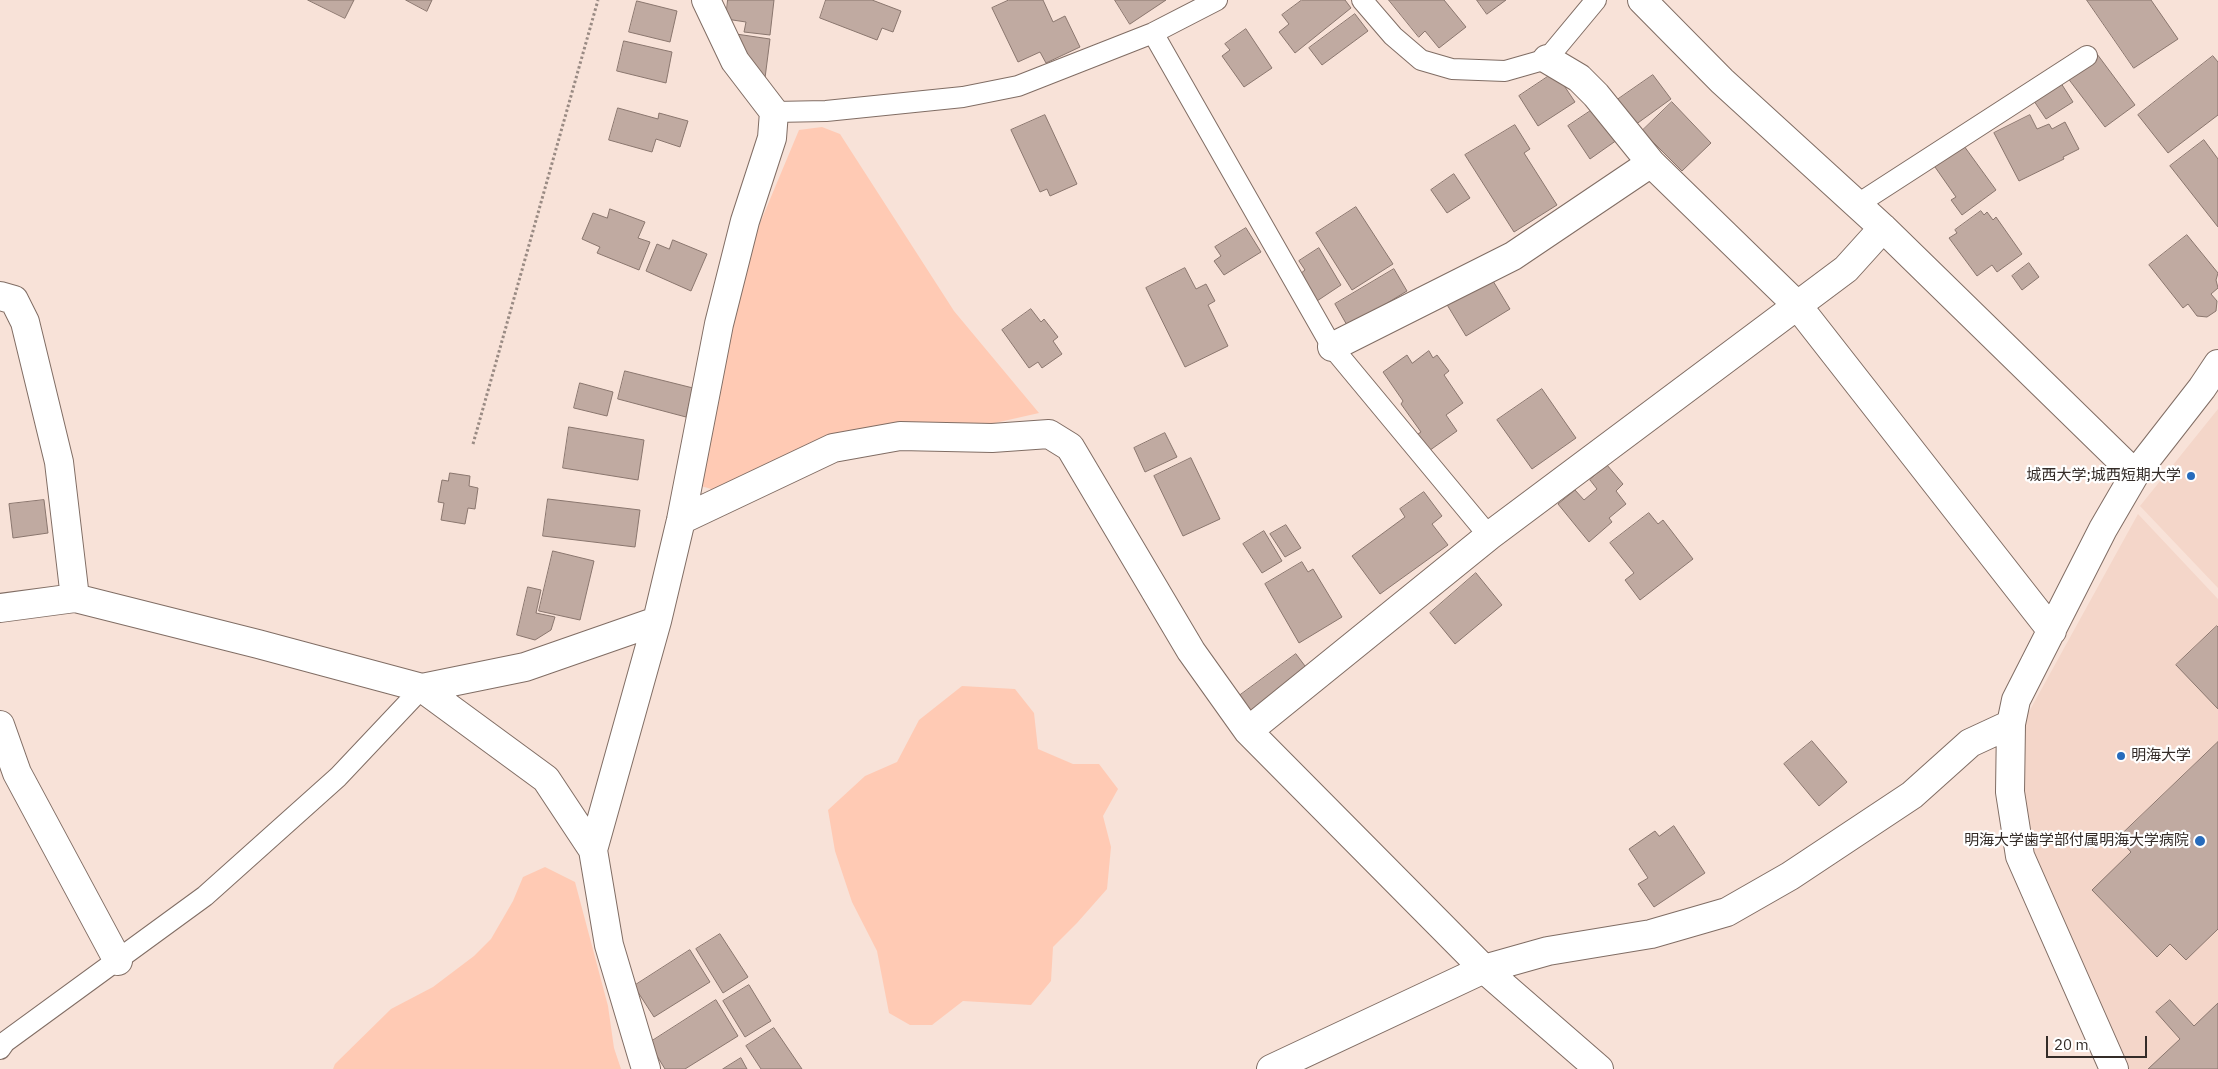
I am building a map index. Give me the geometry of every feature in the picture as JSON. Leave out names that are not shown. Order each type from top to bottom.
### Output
[{"type":"street","points":[[593,850],[657,621],[681,520],[719,324],[745,221],[772,138],[774,112],[736,61],[706,0]]},
{"type":"street","points":[[1642,0],[1722,80],[1883,228],[2135,474]]},
{"type":"street","points":[[1547,59],[1580,78],[1651,163],[1797,305],[2052,631]]},
{"type":"street","points":[[1332,347],[1513,256],[1651,163]]},
{"type":"street","points":[[1248,731],[1489,536],[1846,269],[1883,228]]},
{"type":"street","points":[[0,296],[14,300],[25,322],[38,372],[59,462],[75,598]]},
{"type":"street","points":[[2114,1069],[2020,856],[2010,792],[2011,724],[2016,700],[2103,529],[2135,474],[2202,388],[2218,364]]},
{"type":"street","points":[[681,520],[833,448],[900,436],[992,438],[1050,434],[1070,447],[1191,651],[1248,731],[1484,969],[1599,1069]]},
{"type":"street","points":[[0,608],[75,598],[422,688],[546,779],[593,850],[609,945],[646,1069]]},
{"type":"street","points":[[422,688],[525,667],[657,621]]},
{"type":"street","points":[[1271,1069],[1484,969],[1548,951],[1651,934],[1727,912],[1790,876],[1912,795],[1970,743],[2011,724]]},
{"type":"street","points":[[0,725],[17,773],[118,961]]},
{"type":"lane","points":[[774,112],[826,111],[963,97],[1018,86],[1153,33],[1217,0]]},
{"type":"lane","points":[[1362,0],[1393,36],[1421,60],[1452,69],[1505,71],[1547,59],[1596,0]]},
{"type":"lane","points":[[1153,33],[1332,347],[1489,536]]},
{"type":"lane","points":[[1858,204],[2087,56]]},
{"type":"lane","points":[[0,1048],[5,1042],[205,896],[338,777],[422,688]]},
{"type":"path","points":[[473,444],[598,0]]},
{"type":"shaded area","points":[[822,127],[840,134],[954,311],[1039,413],[964,430],[817,445],[777,459],[731,487],[715,490],[697,485],[732,323],[758,228],[799,130]]},
{"type":"shaded area","name":"城西大学;城西短期大学","points":[[2218,409],[2218,588],[2140,506]]},
{"type":"shaded area","name":"明海大学","points":[[2138,514],[2218,599],[2218,1069],[2128,1069],[2032,850],[2023,792],[2025,719]]},
{"type":"shaded area","points":[[962,686],[1015,689],[1034,713],[1038,749],[1073,764],[1099,764],[1118,789],[1103,816],[1111,847],[1107,889],[1053,947],[1051,981],[1031,1005],[963,1001],[932,1025],[910,1025],[889,1013],[877,951],[852,902],[835,851],[828,810],[865,776],[897,762],[919,720]]},
{"type":"shaded area","points":[[545,867],[575,882],[608,1006],[614,1048],[621,1069],[333,1069],[335,1064],[391,1009],[433,987],[474,956],[491,939],[513,901],[523,877]]},
{"type":"building","points":[[308,0],[354,0],[345,18]]},
{"type":"building","points":[[406,0],[432,0],[427,11]]},
{"type":"building","points":[[728,0],[774,0],[770,35],[744,32],[746,22],[726,19]]},
{"type":"building","points":[[826,0],[872,0],[901,11],[893,32],[882,28],[877,40],[820,18]]},
{"type":"building","points":[[1009,0],[1043,0],[1053,22],[1065,16],[1080,47],[1046,63],[1040,52],[1018,62],[992,8]]},
{"type":"building","points":[[1115,0],[1166,0],[1130,24]]},
{"type":"building","points":[[1302,0],[1345,0],[1351,8],[1295,53],[1279,32],[1289,24],[1282,15]]},
{"type":"building","points":[[1389,0],[1444,0],[1466,27],[1439,48],[1425,31],[1419,37]]},
{"type":"building","points":[[1477,0],[1506,0],[1487,14]]},
{"type":"building","points":[[2087,0],[2151,0],[2178,39],[2134,68]]},
{"type":"building","points":[[637,1],[677,11],[670,42],[629,32]]},
{"type":"building","points":[[1355,14],[1368,31],[1322,65],[1309,48]]},
{"type":"building","points":[[1246,29],[1272,68],[1244,87],[1222,56],[1230,50],[1225,44]]},
{"type":"building","points":[[736,34],[770,39],[765,78],[757,77]]},
{"type":"building","points":[[624,41],[672,52],[666,83],[617,71]]},
{"type":"building","points":[[2097,54],[2135,105],[2105,127],[2067,77]]},
{"type":"building","points":[[2213,56],[2218,62],[2218,115],[2168,153],[2138,115]]},
{"type":"building","points":[[1555,72],[1575,102],[1538,126],[1519,96]]},
{"type":"building","points":[[1653,75],[1671,99],[1635,125],[1617,100]]},
{"type":"building","points":[[2059,80],[2073,102],[2046,119],[2032,98]]},
{"type":"building","points":[[1672,102],[1711,143],[1682,171],[1642,131]]},
{"type":"building","points":[[618,108],[658,119],[659,113],[688,121],[680,147],[656,139],[652,152],[609,140]]},
{"type":"building","points":[[1595,108],[1617,140],[1590,159],[1568,126]]},
{"type":"building","points":[[1045,115],[1077,184],[1050,196],[1047,189],[1040,192],[1011,130]]},
{"type":"building","points":[[2030,115],[2037,129],[2049,124],[2052,129],[2065,122],[2079,149],[2063,157],[2064,159],[2019,181],[1994,133]]},
{"type":"building","points":[[1515,125],[1530,149],[1524,153],[1557,205],[1514,232],[1465,155]]},
{"type":"building","points":[[2204,140],[2218,159],[2218,227],[2170,166]]},
{"type":"building","points":[[1964,146],[1996,190],[1962,215],[1951,200],[1956,197],[1935,167]]},
{"type":"building","points":[[1454,174],[1470,198],[1447,213],[1431,190]]},
{"type":"building","points":[[1356,207],[1393,264],[1352,290],[1316,233]]},
{"type":"building","points":[[610,209],[645,222],[638,238],[650,242],[639,270],[597,253],[600,247],[582,239],[593,213],[607,218]]},
{"type":"building","points":[[1981,211],[1984,215],[1987,212],[1993,220],[1996,217],[2022,254],[1997,272],[1992,265],[1977,276],[1949,238],[1957,233],[1955,230]]},
{"type":"building","points":[[1246,228],[1261,252],[1224,275],[1214,261],[1221,256],[1215,247]]},
{"type":"building","points":[[2187,235],[2218,273],[2216,280],[2218,288],[2211,294],[2217,301],[2216,311],[2207,317],[2197,316],[2188,304],[2183,308],[2149,265]]},
{"type":"building","points":[[673,240],[707,254],[691,291],[646,271],[657,244],[669,249]]},
{"type":"building","points":[[1319,248],[1341,285],[1317,301],[1300,274],[1305,270],[1299,261]]},
{"type":"building","points":[[2029,263],[2039,277],[2022,290],[2012,276]]},
{"type":"building","points":[[1185,268],[1196,289],[1206,284],[1215,301],[1208,305],[1228,346],[1185,367],[1146,288]]},
{"type":"building","points":[[1394,269],[1407,291],[1348,327],[1335,304]]},
{"type":"building","points":[[1490,276],[1510,309],[1466,336],[1446,303]]},
{"type":"building","points":[[1031,309],[1041,322],[1044,319],[1058,337],[1053,341],[1062,354],[1042,368],[1038,362],[1029,368],[1002,330]]},
{"type":"building","points":[[1429,351],[1433,358],[1437,355],[1449,371],[1444,375],[1463,403],[1446,415],[1457,431],[1426,453],[1415,436],[1421,432],[1401,404],[1403,401],[1383,372],[1407,355],[1412,363]]},
{"type":"building","points":[[625,371],[693,388],[686,417],[618,399]]},
{"type":"building","points":[[580,383],[613,392],[607,416],[574,408]]},
{"type":"building","points":[[1542,389],[1576,438],[1532,469],[1497,420]]},
{"type":"building","points":[[569,427],[644,440],[638,480],[563,468]]},
{"type":"building","points":[[1165,433],[1177,457],[1145,472],[1134,448]]},
{"type":"building","points":[[1191,458],[1220,519],[1183,536],[1154,476]]},
{"type":"building","points":[[1607,465],[1623,484],[1616,491],[1626,504],[1609,518],[1612,522],[1589,542],[1558,504],[1575,490],[1584,500],[1597,489],[1590,480]]},
{"type":"building","points":[[450,473],[470,476],[469,486],[478,488],[475,509],[468,508],[465,524],[441,520],[444,503],[438,502],[442,480],[448,481]]},
{"type":"building","points":[[1424,492],[1442,516],[1432,524],[1448,545],[1380,594],[1352,556],[1405,517],[1400,509]]},
{"type":"building","points":[[548,499],[640,510],[635,547],[543,536]]},
{"type":"building","points":[[44,500],[48,533],[13,538],[9,504]]},
{"type":"building","points":[[1649,513],[1658,524],[1663,520],[1693,559],[1640,600],[1625,580],[1634,573],[1610,543]]},
{"type":"building","points":[[1286,525],[1301,548],[1285,557],[1270,534]]},
{"type":"building","points":[[1264,531],[1282,561],[1262,573],[1243,544]]},
{"type":"building","points":[[553,551],[594,561],[580,620],[539,611]]},
{"type":"building","points":[[1302,562],[1308,572],[1313,569],[1342,617],[1299,643],[1265,584]]},
{"type":"building","points":[[1476,573],[1502,605],[1455,644],[1430,613]]},
{"type":"building","points":[[528,587],[541,590],[536,613],[555,617],[551,630],[535,640],[517,635]]},
{"type":"building","points":[[2218,627],[2218,709],[2176,665]]},
{"type":"building","points":[[1296,654],[1308,670],[1254,716],[1239,696]]},
{"type":"building","points":[[1812,741],[1847,782],[1819,806],[1784,764]]},
{"type":"building","points":[[2218,742],[2218,929],[2186,960],[2170,944],[2157,957],[2092,890],[2131,852],[2118,838]]},
{"type":"building","points":[[1674,826],[1705,873],[1654,907],[1638,884],[1648,878],[1629,849],[1655,831],[1659,836]]},
{"type":"building","points":[[720,934],[748,977],[723,993],[696,949]]},
{"type":"building","points":[[690,950],[710,982],[654,1017],[634,986]]},
{"type":"building","points":[[749,985],[771,1021],[745,1037],[723,1001]]},
{"type":"building","points":[[716,1000],[738,1036],[685,1069],[665,1069],[649,1043]]},
{"type":"building","points":[[2170,1000],[2194,1026],[2218,1003],[2218,1069],[2148,1069],[2180,1039],[2156,1012]]},
{"type":"building","points":[[774,1028],[802,1069],[761,1069],[746,1046]]},
{"type":"building","points":[[741,1058],[747,1069],[723,1069]]},
{"type":"place","name":"城西大学;城西短期大学","points":[[2191,476]]},
{"type":"place","name":"明海大学","points":[[2121,756]]},
{"type":"place","name":"明海大学歯学部付属明海大学病院","points":[[2200,841]]}]
